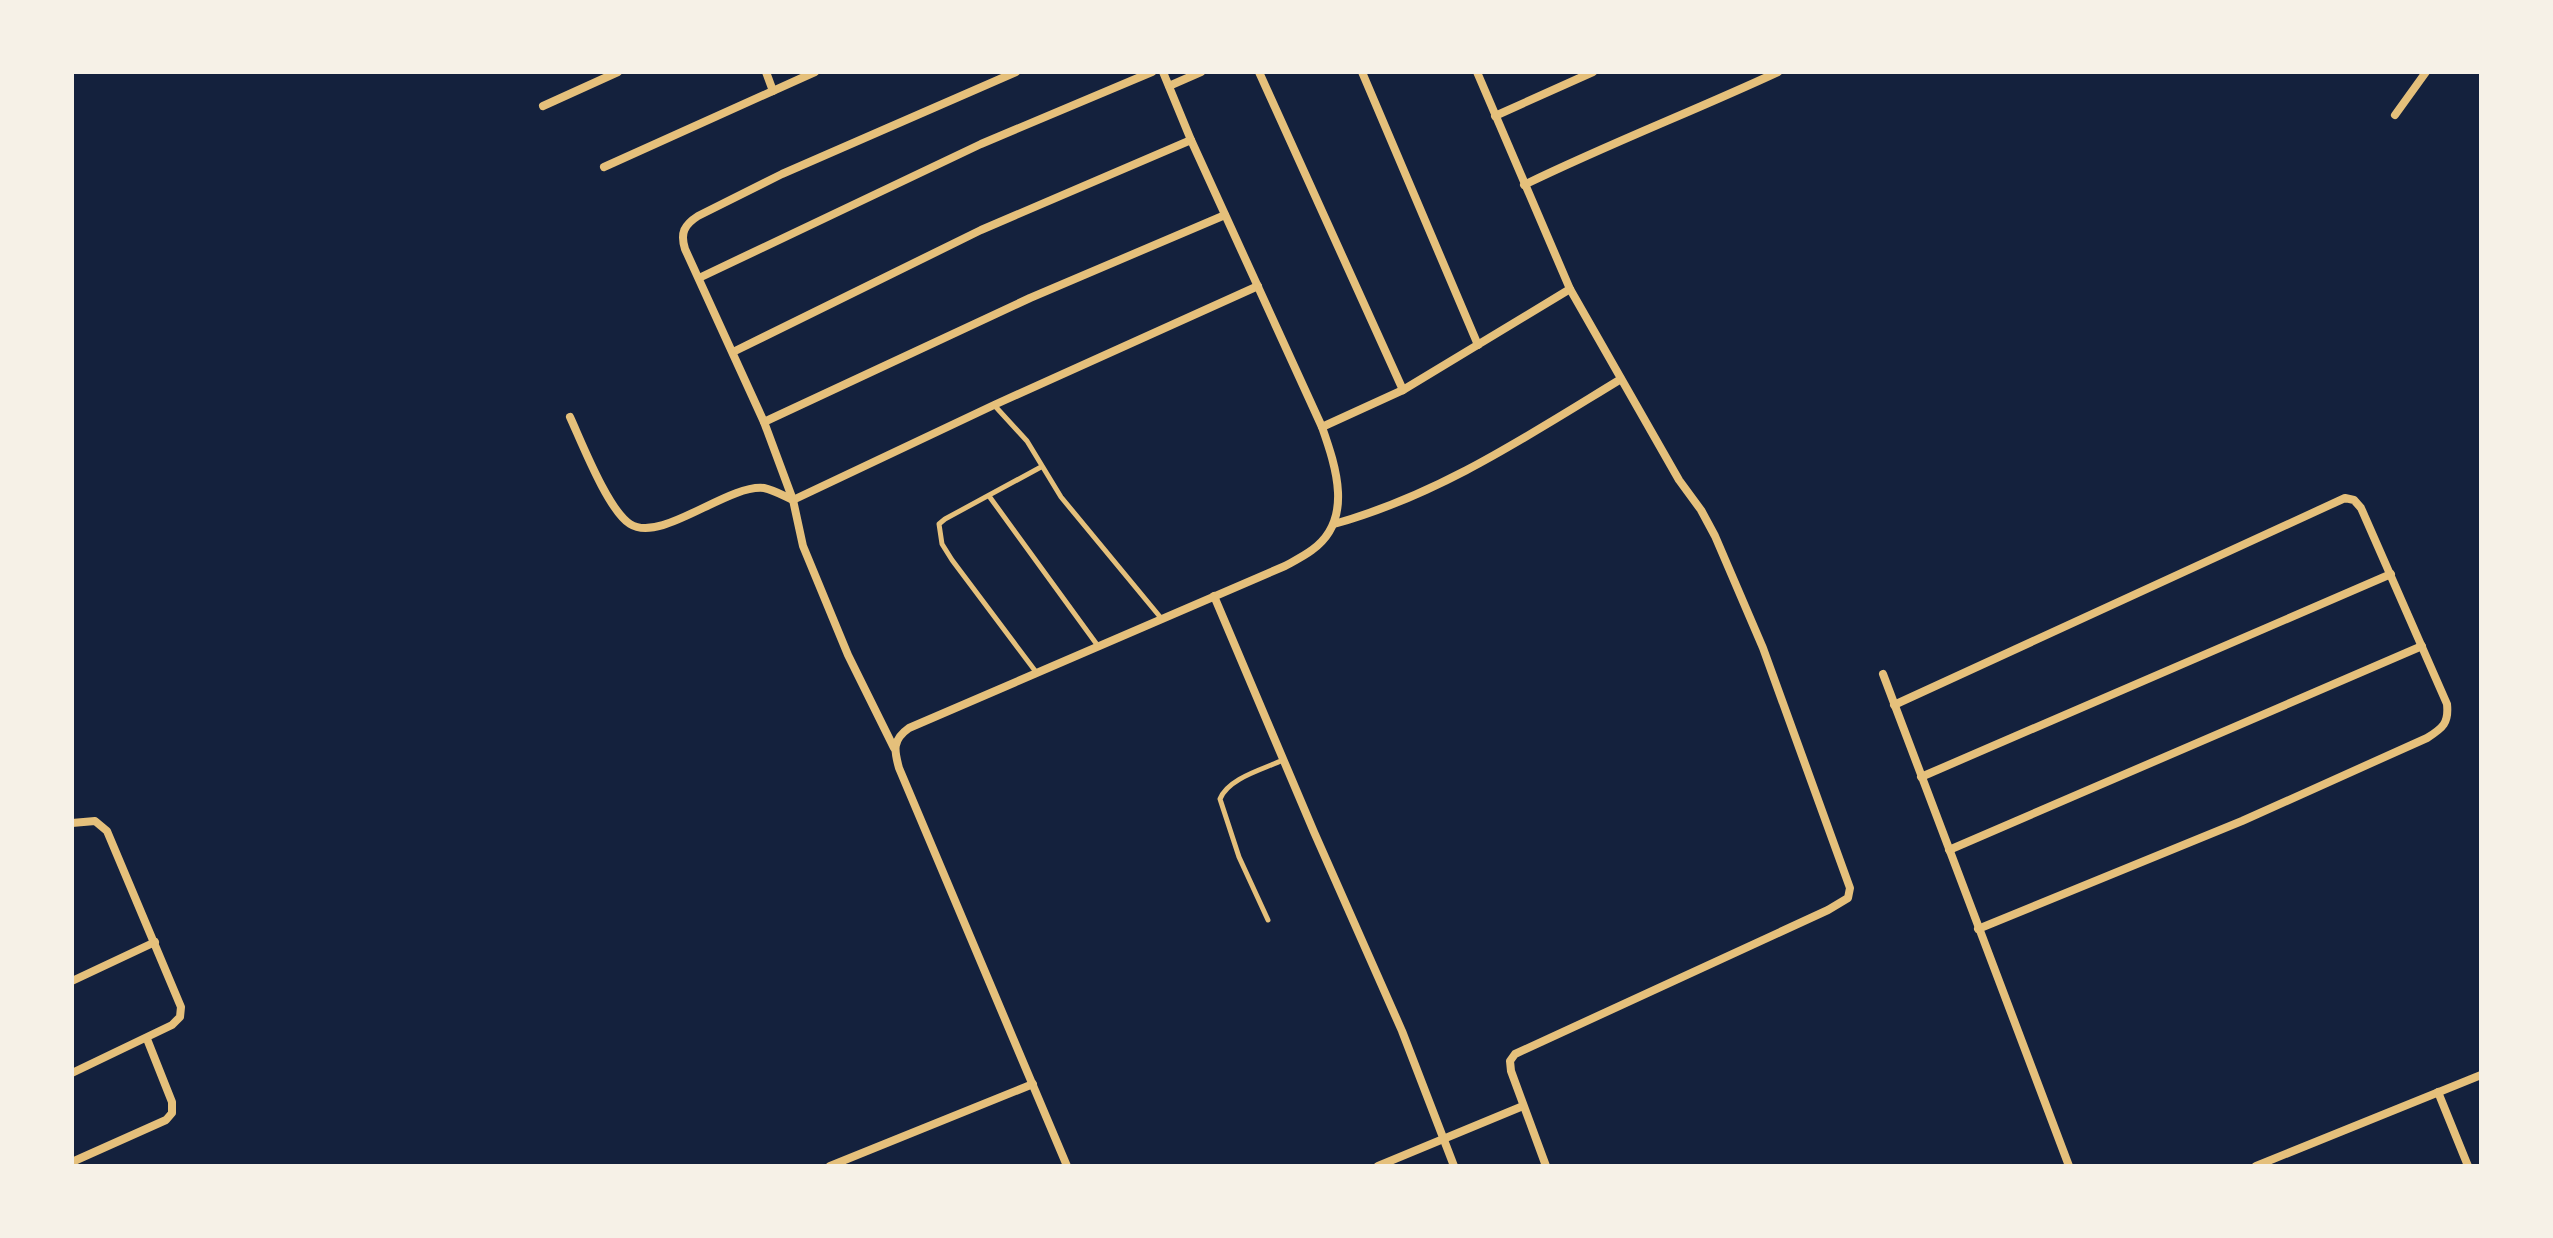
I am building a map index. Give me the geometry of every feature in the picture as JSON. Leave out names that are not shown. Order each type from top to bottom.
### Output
[{"type":"street","points":[[543,106],[618,72]]},
{"type":"street","points":[[766,72],[773,91]]},
{"type":"street","points":[[604,167],[815,72]]},
{"type":"street","points":[[1016,72],[782,174],[687,223],[682,239],[764,422],[793,500],[796,525],[808,559],[848,655],[894,748],[899,768],[1067,1166]]},
{"type":"street","points":[[699,278],[981,144],[1152,72]]},
{"type":"street","points":[[894,748],[899,735],[909,728],[1285,566],[1315,548],[1334,524],[1339,496],[1338,480],[1336,465],[1322,427],[1163,72]]},
{"type":"street","points":[[1169,86],[1201,72]]},
{"type":"street","points":[[1259,72],[1403,390]]},
{"type":"street","points":[[1362,72],[1478,345]]},
{"type":"street","points":[[1477,72],[1570,289],[1679,480],[1715,536],[1763,648],[1850,888],[1848,898],[1814,917],[1515,1054],[1510,1061],[1511,1071],[1546,1166]]},
{"type":"street","points":[[1495,116],[1593,72]]},
{"type":"street","points":[[1524,185],[1778,72]]},
{"type":"street","points":[[2395,115],[2426,72]]},
{"type":"street","points":[[733,352],[981,230],[1191,140]]},
{"type":"street","points":[[764,422],[1030,298],[1225,215]]},
{"type":"street","points":[[570,417],[616,508],[630,524],[650,528],[757,488],[766,488],[793,500],[1258,286]]},
{"type":"street","points":[[1322,427],[1403,390],[1570,289]]},
{"type":"street","points":[[1334,524],[1397,504],[1469,469],[1621,379]]},
{"type":"street","points":[[1894,705],[2345,498],[2354,500],[2361,508],[2447,704],[2449,718],[2443,727],[2427,738],[2242,821],[1978,929]]},
{"type":"street","points":[[1921,777],[2391,574]]},
{"type":"street","points":[[1214,596],[1402,1031],[1454,1166]]},
{"type":"street","points":[[1949,850],[2422,646]]},
{"type":"street","points":[[1883,674],[2069,1166]]},
{"type":"street","points":[[72,823],[95,821],[107,831],[181,1007],[180,1017],[172,1025],[72,1073]]},
{"type":"street","points":[[72,981],[155,942]]},
{"type":"street","points":[[72,1162],[166,1120],[172,1113],[172,1102],[147,1039]]},
{"type":"street","points":[[2256,1166],[2481,1075]]},
{"type":"street","points":[[830,1166],[1033,1084]]},
{"type":"street","points":[[2438,1092],[2468,1166]]},
{"type":"street","points":[[1378,1166],[1523,1106]]},
{"type":"lane","points":[[994,405],[1027,441],[1061,497],[1162,619]]},
{"type":"lane","points":[[1036,673],[952,560],[938,532],[939,524],[945,519],[1041,467]]},
{"type":"lane","points":[[989,496],[1098,647]]},
{"type":"lane","points":[[1268,920],[1239,857],[1220,799],[1223,791],[1232,784],[1283,760]]}]
